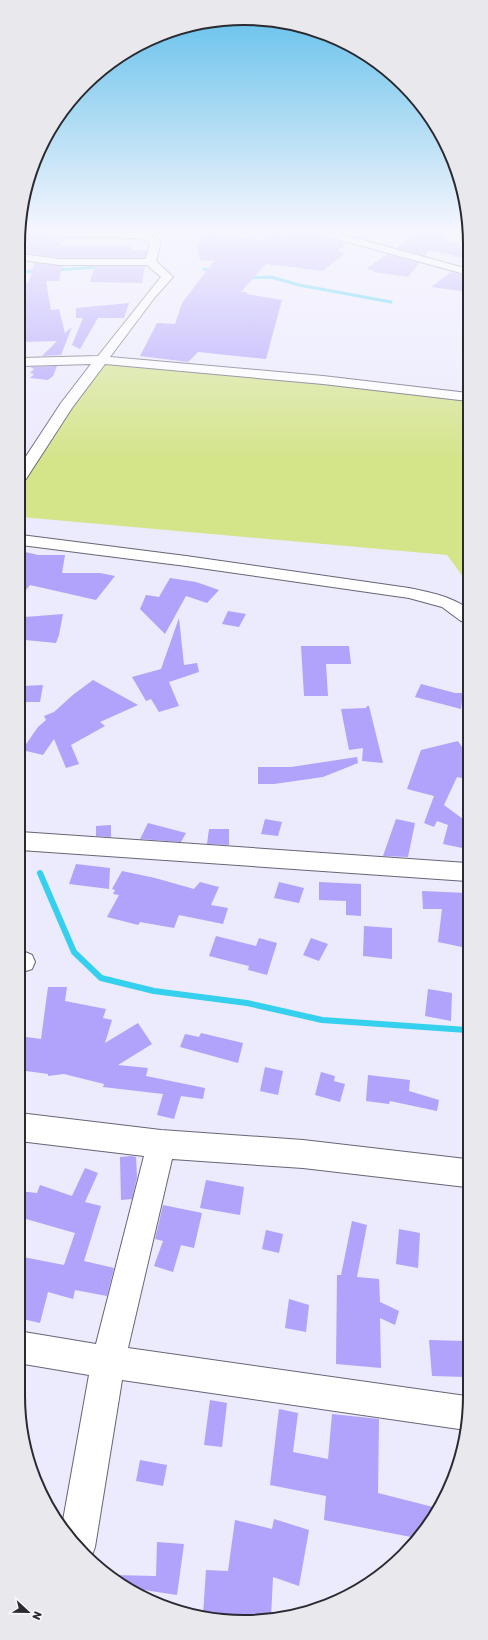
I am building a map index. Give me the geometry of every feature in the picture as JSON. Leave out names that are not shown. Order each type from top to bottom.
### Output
[{"type":"street","points":[[25,470],[66,406],[140,310]]},
{"type":"street","points":[[25,362],[100,360],[323,380],[463,396]]},
{"type":"street","points":[[25,541],[186,561],[409,593],[440,600],[463,613]]},
{"type":"street","points":[[25,841],[463,872]]},
{"type":"street","points":[[25,1128],[161,1144],[303,1154],[463,1173]]},
{"type":"street","points":[[78,1539],[108,1362],[161,1144]]},
{"type":"street","points":[[25,1348],[108,1362],[463,1413]]},
{"type":"green space","points":[[100,360],[463,396],[463,577],[447,555],[25,517],[25,471]]},
{"type":"building","points":[[25,310],[59,310],[65,333],[72,327],[61,355],[42,356],[57,341],[25,342]]},
{"type":"building","points":[[76,310],[127,310],[124,318],[98,318],[80,349],[72,345],[83,318],[76,318]]},
{"type":"building","points":[[180,310],[279,310],[266,359],[198,352],[188,362],[140,356],[157,323],[175,324]]},
{"type":"building","points":[[57,366],[53,376],[48,380],[30,378],[34,374],[30,373],[34,369],[30,367]]},
{"type":"building","points":[[25,552],[38,555],[65,555],[62,573],[100,573],[115,576],[96,600],[30,585],[25,591]]},
{"type":"building","points":[[170,578],[196,582],[219,590],[207,603],[186,596],[165,634],[140,609],[146,595],[159,597]]},
{"type":"building","points":[[228,611],[246,614],[239,627],[222,624]]},
{"type":"building","points":[[63,614],[56,643],[25,640],[25,617]]},
{"type":"building","points":[[179,618],[184,665],[197,663],[199,672],[169,682],[179,706],[159,712],[151,699],[146,701],[132,677],[161,669]]},
{"type":"building","points":[[301,646],[349,646],[351,664],[326,664],[328,696],[304,696]]},
{"type":"building","points":[[93,680],[138,705],[100,722],[105,726],[71,745],[79,764],[66,768],[54,739],[43,755],[25,751],[25,746],[38,727],[46,720],[44,716],[54,712],[74,694]]},
{"type":"building","points":[[421,684],[455,693],[463,693],[461,709],[415,697]]},
{"type":"building","points":[[43,685],[40,702],[25,702],[25,686]]},
{"type":"building","points":[[369,706],[383,763],[362,761],[363,748],[349,750],[341,709],[366,708]]},
{"type":"building","points":[[458,741],[463,749],[463,778],[457,777],[444,805],[463,819],[463,848],[443,844],[448,825],[437,821],[434,827],[424,823],[434,796],[407,789],[421,750]]},
{"type":"building","points":[[357,757],[358,763],[323,777],[274,784],[258,784],[258,767],[291,767]]},
{"type":"building","points":[[265,819],[282,822],[278,836],[261,834]]},
{"type":"building","points":[[396,819],[415,823],[408,857],[383,856]]},
{"type":"building","points":[[148,823],[186,833],[181,842],[140,839]]},
{"type":"building","points":[[111,825],[111,837],[96,836],[96,826]]},
{"type":"building","points":[[209,829],[229,829],[229,845],[207,844]]},
{"type":"building","points":[[76,864],[110,868],[109,889],[69,884]]},
{"type":"building","points":[[122,871],[155,878],[194,889],[200,882],[219,887],[211,905],[228,908],[223,924],[179,915],[174,928],[140,922],[138,925],[107,917],[119,895],[113,894],[115,890],[112,889]]},
{"type":"building","points":[[279,882],[304,888],[299,903],[274,898]]},
{"type":"building","points":[[319,882],[361,884],[361,916],[346,915],[346,901],[319,900]]},
{"type":"building","points":[[422,891],[463,893],[463,947],[438,942],[442,909],[423,909]]},
{"type":"building","points":[[364,926],[392,928],[392,959],[363,956]]},
{"type":"building","points":[[216,936],[256,946],[259,938],[277,943],[267,975],[248,970],[249,966],[209,956]]},
{"type":"building","points":[[311,938],[328,944],[319,961],[303,955]]},
{"type":"building","points":[[48,987],[67,987],[65,1001],[106,1009],[103,1018],[112,1020],[105,1043],[138,1023],[152,1044],[118,1065],[148,1068],[146,1076],[205,1088],[203,1099],[181,1096],[174,1119],[157,1115],[163,1094],[103,1087],[104,1084],[64,1074],[48,1076],[48,1074],[25,1071],[25,1037],[41,1039]]},
{"type":"building","points":[[428,989],[452,993],[451,1021],[425,1016]]},
{"type":"building","points":[[201,1033],[243,1043],[238,1063],[180,1047],[185,1034],[199,1037]]},
{"type":"building","points":[[265,1067],[283,1071],[278,1095],[260,1091]]},
{"type":"building","points":[[321,1072],[335,1076],[334,1081],[345,1084],[340,1102],[315,1095]]},
{"type":"building","points":[[368,1075],[410,1080],[409,1091],[439,1100],[437,1111],[390,1101],[389,1104],[366,1101]]},
{"type":"building","points":[[120,1157],[136,1157],[137,1177],[132,1199],[121,1200]]},
{"type":"building","points":[[85,1168],[98,1173],[85,1202],[101,1206],[84,1261],[114,1268],[107,1296],[75,1290],[73,1299],[48,1292],[40,1323],[25,1320],[25,1257],[64,1265],[75,1233],[25,1219],[25,1192],[37,1193],[40,1185],[72,1196]]},
{"type":"building","points":[[206,1180],[244,1187],[240,1215],[200,1208]]},
{"type":"building","points":[[163,1205],[202,1213],[194,1248],[181,1245],[173,1272],[154,1266],[163,1241],[155,1239]]},
{"type":"building","points":[[352,1221],[367,1225],[357,1277],[379,1279],[380,1302],[399,1311],[395,1325],[380,1318],[381,1368],[336,1364],[337,1275],[341,1275]]},
{"type":"building","points":[[399,1229],[420,1233],[418,1268],[396,1264]]},
{"type":"building","points":[[266,1230],[283,1234],[279,1253],[262,1249]]},
{"type":"building","points":[[289,1299],[309,1305],[306,1332],[285,1328]]},
{"type":"building","points":[[429,1340],[463,1341],[463,1377],[432,1376]]},
{"type":"building","points":[[210,1400],[227,1403],[222,1447],[204,1445]]},
{"type":"building","points":[[279,1409],[298,1413],[293,1452],[328,1459],[332,1414],[379,1419],[378,1493],[433,1507],[411,1537],[324,1520],[326,1496],[270,1485]]},
{"type":"building","points":[[140,1460],[167,1465],[163,1486],[136,1481]]},
{"type":"building","points":[[274,1519],[309,1530],[299,1586],[273,1577],[271,1613],[230,1615],[203,1611],[206,1570],[228,1571],[235,1520],[272,1529]]},
{"type":"building","points":[[157,1542],[184,1544],[177,1595],[144,1591],[118,1575],[156,1576]]},
{"type":"waterway","points":[[40,873],[74,952],[101,978],[154,991],[247,1003],[322,1020],[463,1030]]}]
